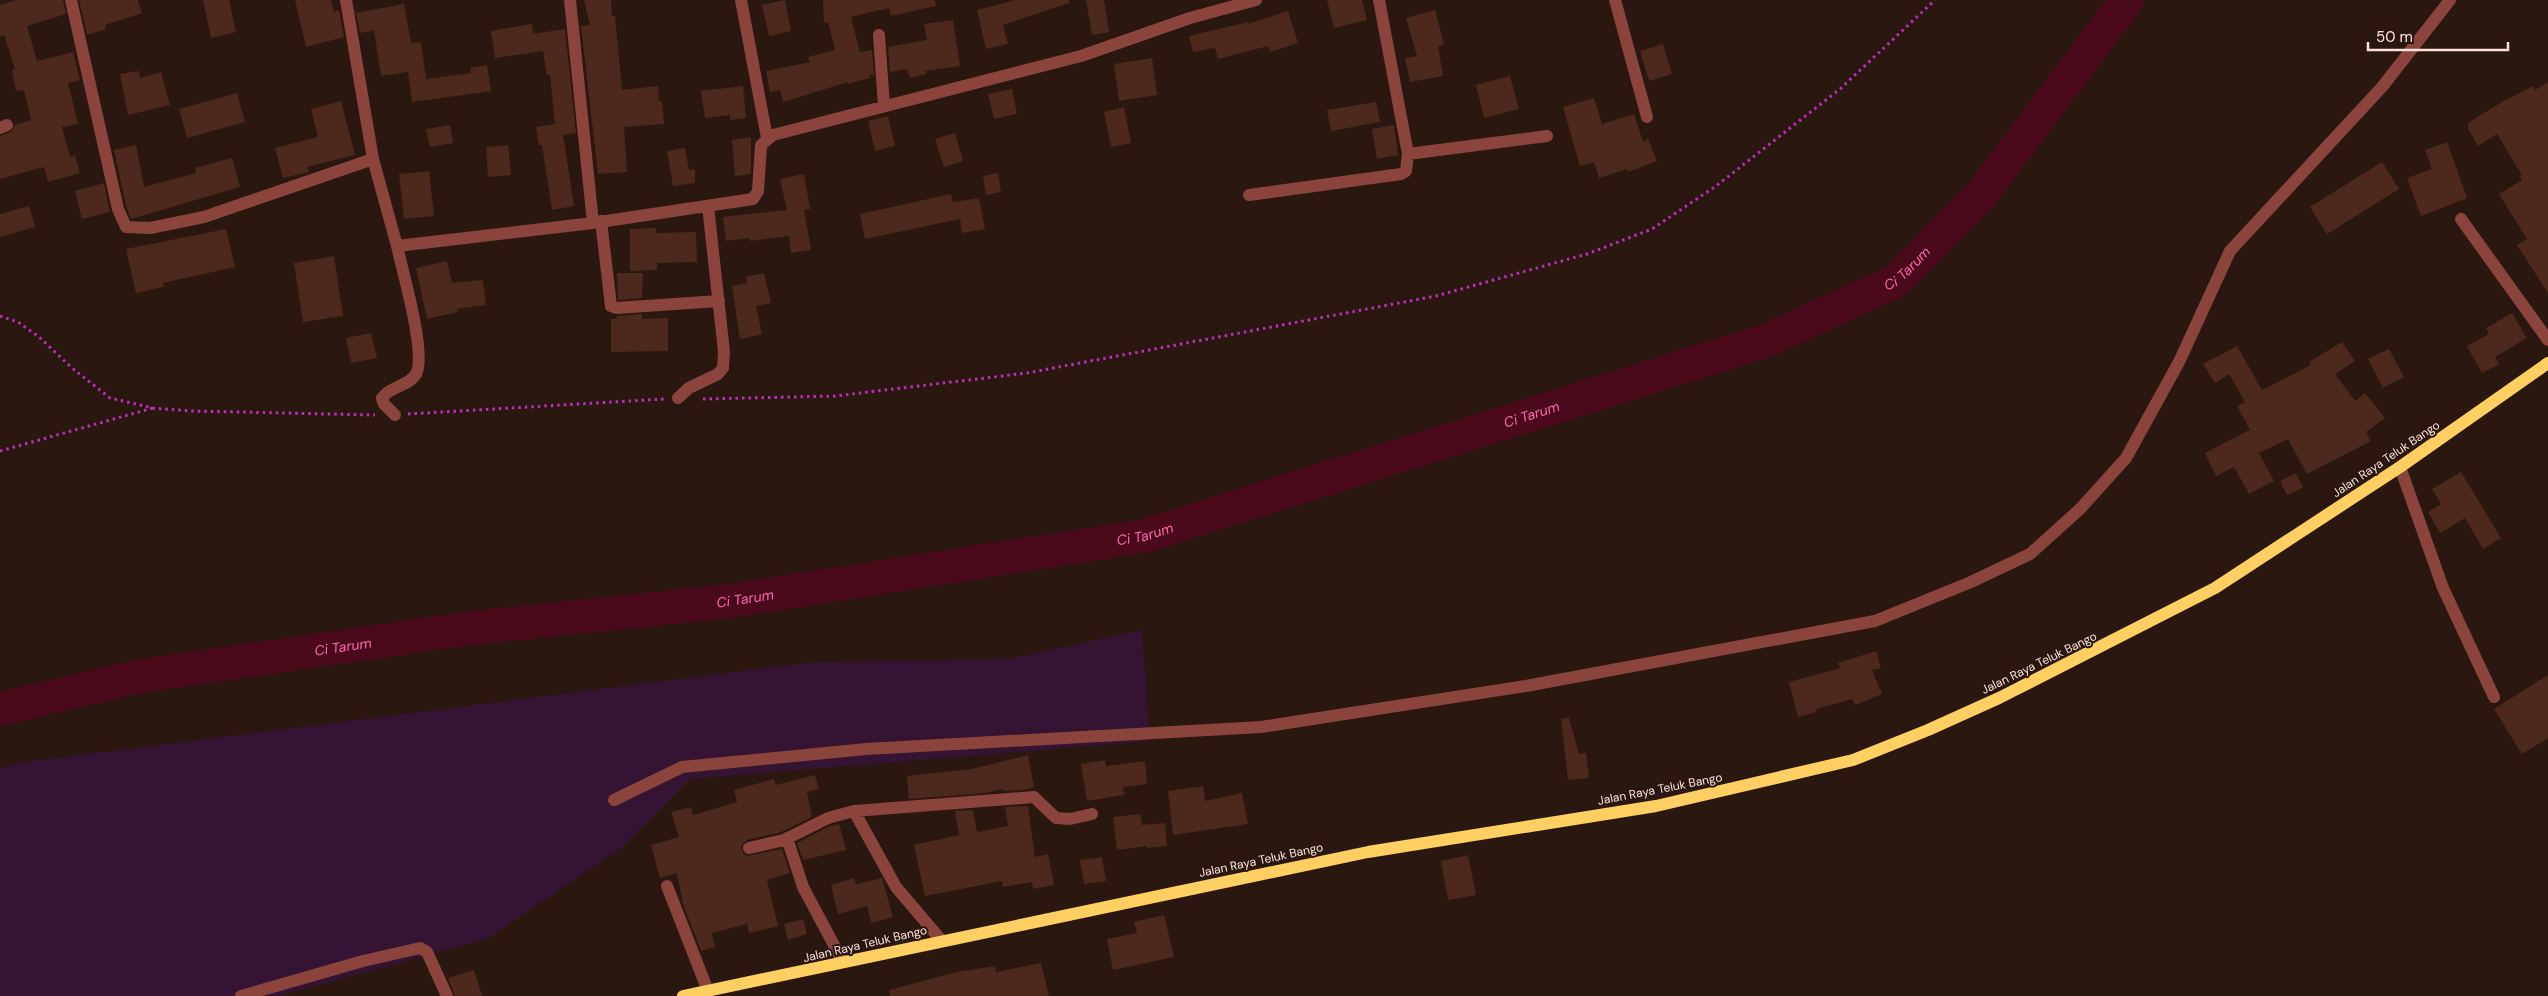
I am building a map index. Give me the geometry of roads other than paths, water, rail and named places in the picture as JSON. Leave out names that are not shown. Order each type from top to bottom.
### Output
[{"type":"main road","name":"Jalan Raya Teluk Bango","points":[[683,996],[941,940],[1368,852],[1656,806],[1853,760],[1928,730],[1999,698],[2156,620],[2223,583],[2400,467],[2548,363]]},
{"type":"street","points":[[71,0],[118,209],[126,227],[150,228],[204,217],[373,159]]},
{"type":"street","points":[[346,0],[373,159],[397,246],[418,344],[416,373],[412,379],[383,396],[384,404],[395,415]]},
{"type":"street","points":[[570,0],[597,222],[611,306],[616,308],[719,301]]},
{"type":"street","points":[[741,0],[767,138]]},
{"type":"street","points":[[397,246],[597,222],[708,206],[756,196],[760,148],[767,138],[1081,56],[1190,18],[1256,0]]},
{"type":"street","points":[[1249,195],[1401,174],[1408,168],[1408,154],[1379,0]]},
{"type":"street","points":[[1615,0],[1647,117]]},
{"type":"street","points":[[614,800],[682,767],[866,749],[1261,727],[1526,686],[1876,621],[1971,582],[2030,554],[2080,509],[2126,458],[2179,362],[2230,250],[2382,87],[2450,0]]},
{"type":"street","points":[[879,35],[884,106]]},
{"type":"street","points":[[1408,154],[1546,136]]},
{"type":"street","points":[[678,398],[689,388],[718,374],[723,368],[724,352],[708,206]]},
{"type":"street","points":[[2461,219],[2548,340]]},
{"type":"street","points":[[2400,467],[2443,588],[2494,697]]},
{"type":"street","points":[[749,848],[787,838],[828,818],[854,811],[1034,797],[1056,818],[1070,819],[1092,814]]},
{"type":"street","points":[[854,811],[896,887],[941,940]]},
{"type":"street","points":[[787,838],[803,887],[843,962]]},
{"type":"street","points":[[667,886],[708,991]]},
{"type":"street","points":[[241,996],[362,961],[420,948],[427,952],[447,996]]},
{"type":"waterway","name":"Ci Tarum","points":[[0,709],[141,676],[464,629],[730,601],[1144,536],[1768,340],[1896,281],[1980,196],[2127,0]]}]
